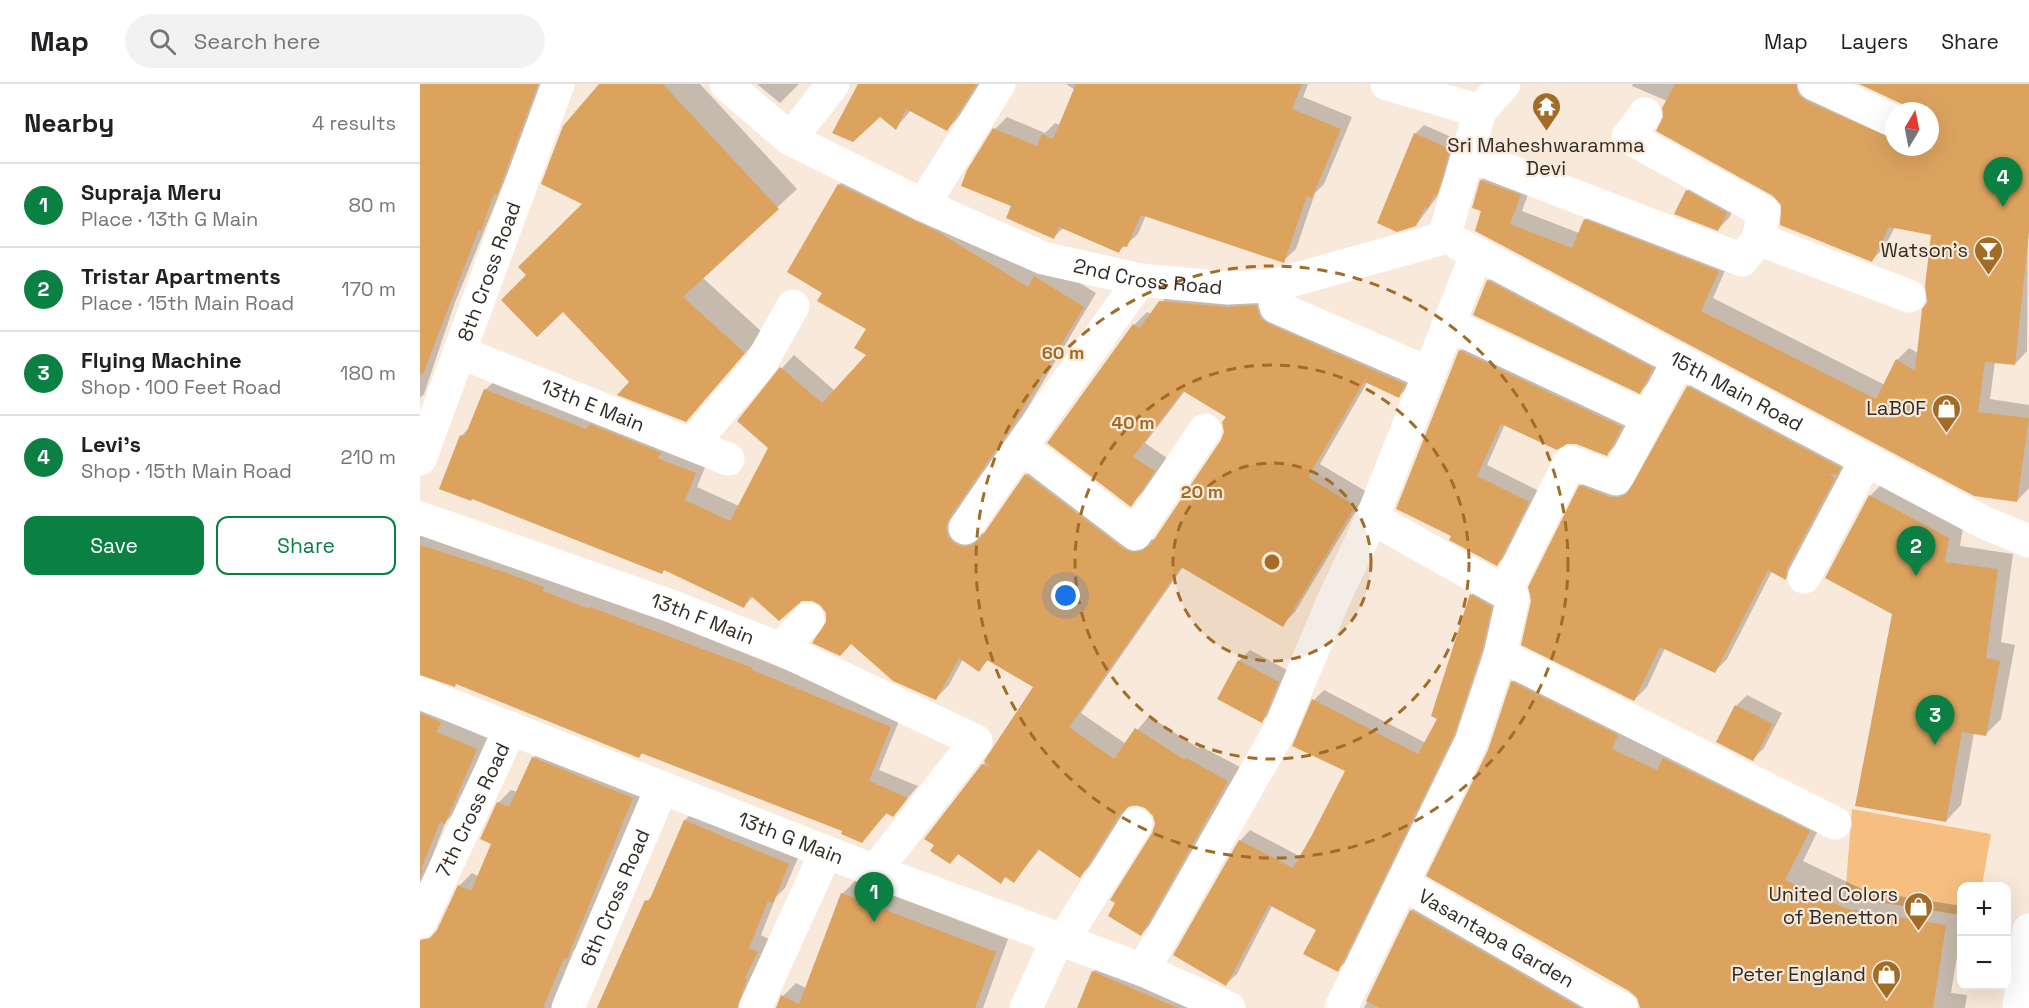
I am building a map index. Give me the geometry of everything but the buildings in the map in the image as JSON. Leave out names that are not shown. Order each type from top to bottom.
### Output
[{"type":"street","name":"8th Cross Road","points":[[420,459],[558,84]]},
{"type":"street","name":"2nd Cross Road","points":[[726,84],[790,140],[923,205],[1043,258],[1140,280],[1228,288],[1270,286],[1444,238]]},
{"type":"street","points":[[790,140],[833,84]]},
{"type":"street","points":[[923,205],[999,84]]},
{"type":"street","points":[[1387,84],[1480,111]]},
{"type":"street","points":[[1444,238],[1480,111],[1504,84]]},
{"type":"street","points":[[1814,84],[1885,117]]},
{"type":"street","points":[[1468,155],[1742,260],[1758,238],[1764,212],[1628,137],[1645,114]]},
{"type":"street","name":"15th Main Road","points":[[1444,238],[1477,253],[1985,523],[2029,541]]},
{"type":"street","points":[[1758,238],[1909,296]]},
{"type":"street","points":[[1143,970],[1278,734],[1333,601],[1372,518],[1477,253]]},
{"type":"street","points":[[965,528],[1140,280]]},
{"type":"street","points":[[1270,286],[1276,307],[1428,373]]},
{"type":"street","points":[[692,444],[761,363],[793,306]]},
{"type":"street","points":[[1448,324],[1648,418]]},
{"type":"street","name":"13th E Main","points":[[459,352],[728,459]]},
{"type":"street","points":[[1505,592],[1570,462],[1616,479],[1679,360]]},
{"type":"street","points":[[1021,447],[1135,534],[1205,430]]},
{"type":"street","points":[[1804,577],[1866,460]]},
{"type":"street","name":"13th F Main","points":[[420,518],[670,606],[781,649],[976,741],[875,871]]},
{"type":"street","points":[[1341,1008],[1471,742],[1500,655],[1513,597],[1372,518]]},
{"type":"street","points":[[781,649],[808,619]]},
{"type":"street","points":[[1500,655],[1835,823]]},
{"type":"street","name":"13th G Main","points":[[420,693],[875,871],[1143,970],[1229,1008]]},
{"type":"street","name":"7th Cross Road","points":[[420,922],[511,728]]},
{"type":"street","name":"6th Cross Road","points":[[568,1008],[662,787]]},
{"type":"street","points":[[1026,1008],[1061,939],[1136,824]]},
{"type":"street","points":[[755,1008],[826,852]]},
{"type":"street","name":"Vasantapa Garden","points":[[1403,884],[1621,1008]]},
{"type":"street","points":[[2019,1008],[2029,930]]},
{"type":"shaded area","points":[[1852,809],[1991,834],[1983,882],[1957,882],[1957,914],[1845,897]]},
{"type":"place","name":"Sri Maheshwaramma Devi","points":[[1546,132]]},
{"type":"place","name":"Levi's","points":[[2003,207]]},
{"type":"place","name":"Watson's","points":[[1989,276]]},
{"type":"place","name":"LaBOF","points":[[1947,434]]},
{"type":"place","name":"Tristar Apartments","points":[[1916,576]]},
{"type":"place","name":"Flying Machine","points":[[1935,745]]},
{"type":"place","name":"Supraja Meru","points":[[874,922]]},
{"type":"place","name":"United Colors of Benetton","points":[[1919,932]]},
{"type":"place","name":"Peter England","points":[[1887,1000]]}]
